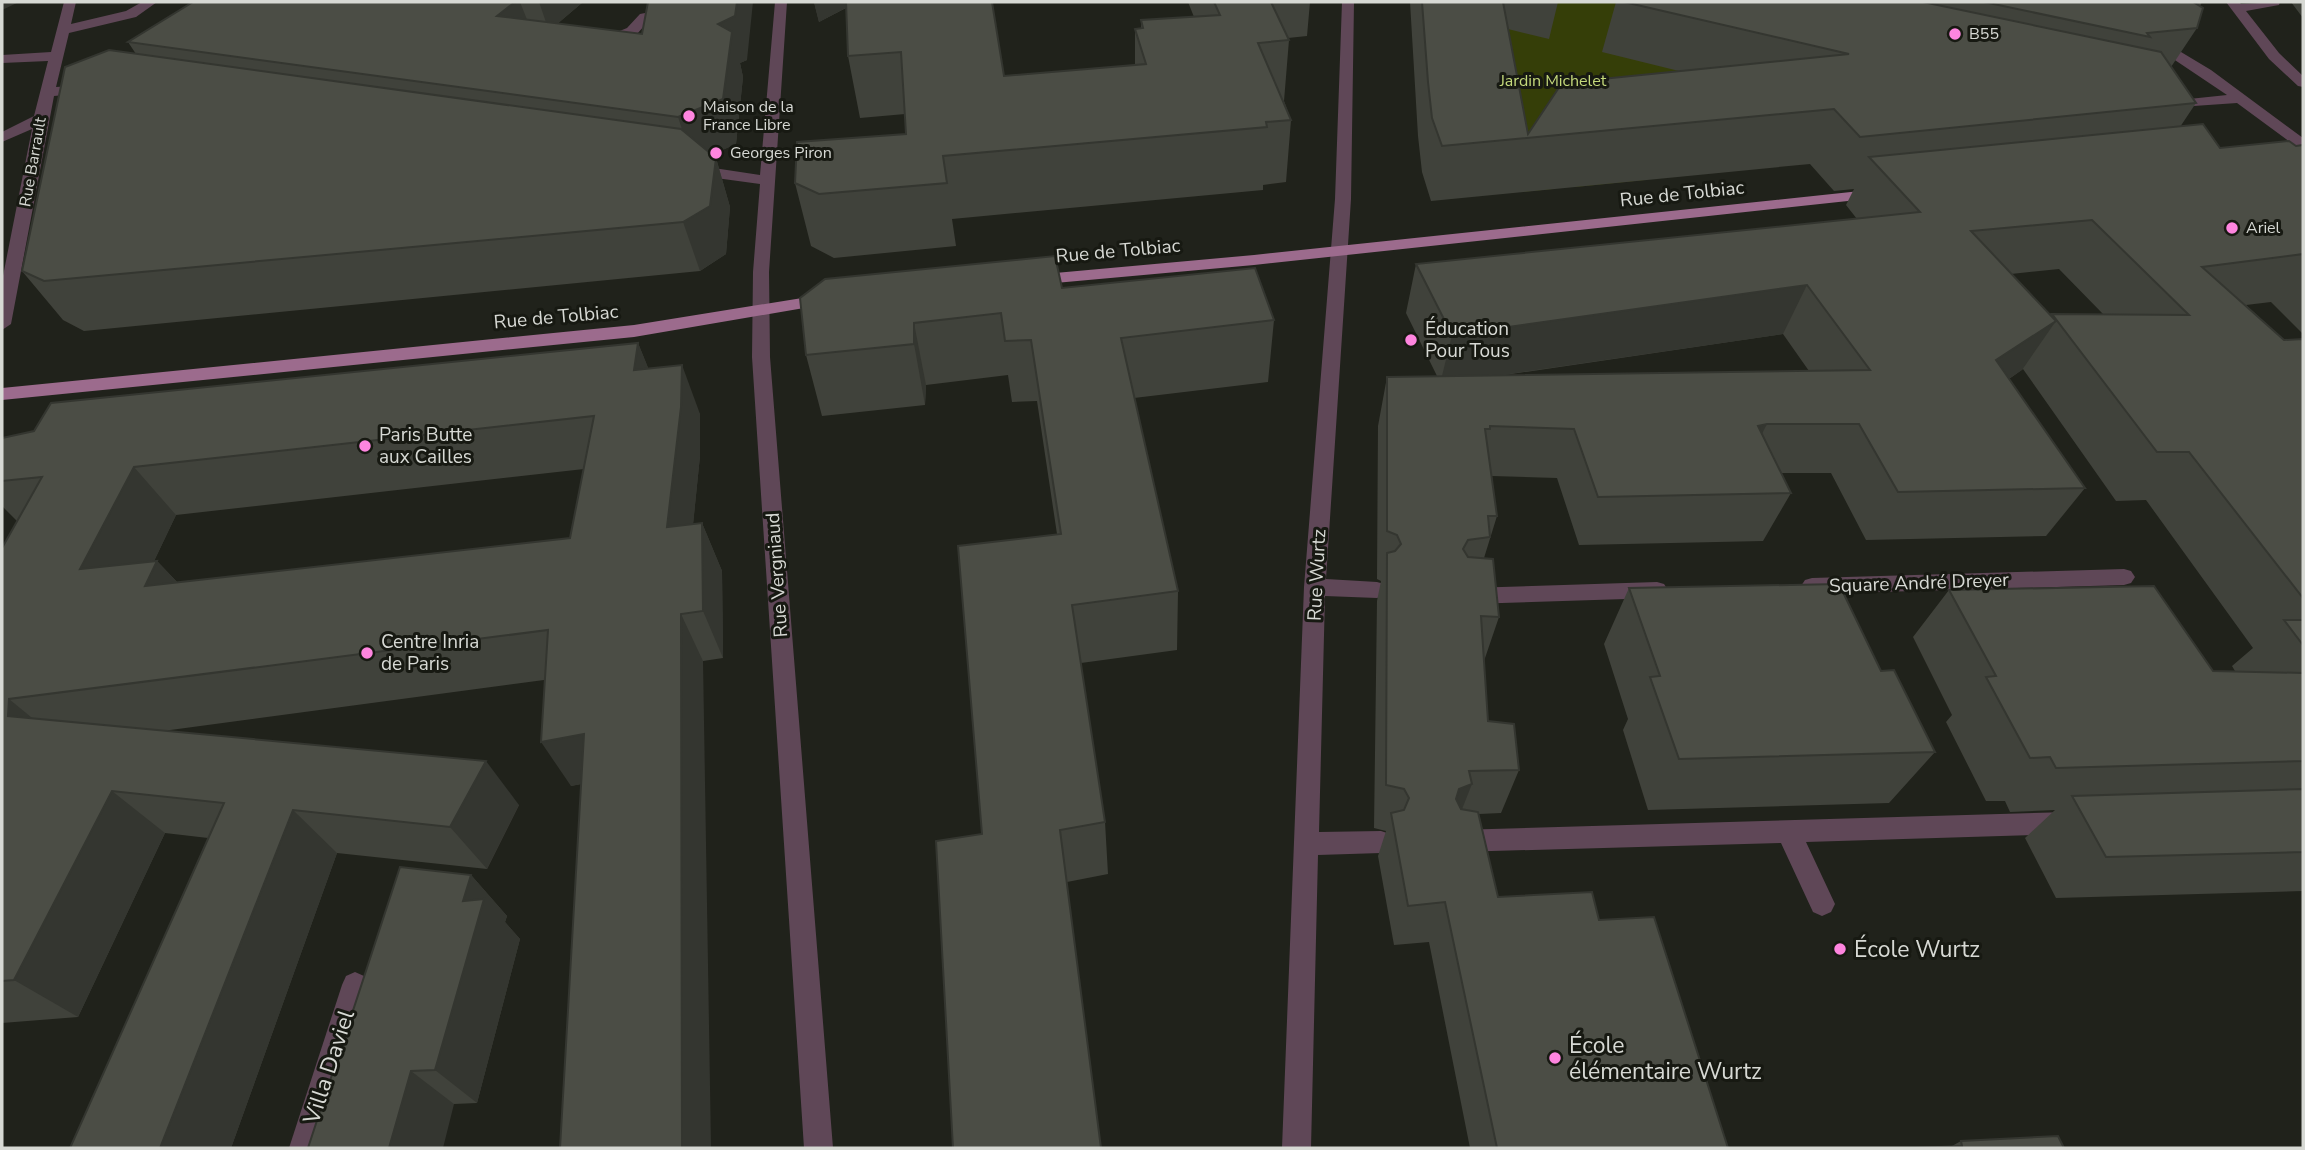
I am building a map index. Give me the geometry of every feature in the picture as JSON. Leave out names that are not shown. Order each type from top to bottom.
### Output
[{"type":"main road","points":[[2280,147],[2303,146]]},
{"type":"main road","name":"Rue de Tolbiac","points":[[1010,282],[1339,251],[1897,192]]},
{"type":"main road","name":"Rue de Tolbiac","points":[[2,394],[634,331],[848,297]]},
{"type":"street","name":"Rue Barrault","points":[[2,324],[41,118],[70,2]]},
{"type":"street","points":[[64,30],[131,14],[151,2]]},
{"type":"street","name":"Rue Vergniaud","points":[[781,2],[760,309],[819,1148]]},
{"type":"street","name":"Rue Wurtz","points":[[1296,1148],[1315,587],[1339,251],[1348,2]]},
{"type":"street","points":[[2235,5],[2274,2]]},
{"type":"street","points":[[2235,5],[2274,56],[2303,83]]},
{"type":"street","points":[[586,42],[606,41],[624,35],[645,17]]},
{"type":"street","points":[[2140,32],[2241,98],[2303,146]]},
{"type":"street","points":[[2,59],[57,57]]},
{"type":"street","points":[[47,92],[106,88]]},
{"type":"street","points":[[2178,119],[2160,106],[2241,98]]},
{"type":"street","points":[[2,138],[41,118]]},
{"type":"street","points":[[679,168],[768,181]]},
{"type":"street","name":"Square André Dreyer","points":[[1794,586],[2124,577]]},
{"type":"street","points":[[1315,587],[1377,590]]},
{"type":"street","points":[[1463,596],[1683,590]]},
{"type":"street","points":[[1455,841],[2094,822]]},
{"type":"street","points":[[1788,831],[1822,904]]},
{"type":"street","points":[[1306,844],[1381,842]]},
{"type":"street","name":"Villa Daviel","points":[[303,1148],[355,985]]},
{"type":"green space","name":"Jardin Michelet","points":[[1507,2],[1621,2],[1765,76],[1609,131],[1645,180],[1575,187],[1559,164],[1538,166],[1553,189],[1520,192],[1515,176],[1531,133],[1486,119]]},
{"type":"building","points":[[193,2],[515,2],[497,16],[642,34],[648,2],[737,2],[735,16],[718,24],[732,32],[723,99],[678,117],[128,42]]},
{"type":"building","points":[[846,2],[992,2],[1004,76],[1146,64],[1135,29],[1143,28],[1141,20],[1220,15],[1214,2],[1271,2],[1289,40],[1258,43],[1291,120],[1266,122],[1267,127],[943,156],[947,183],[819,194],[795,183],[797,142],[906,134],[901,52],[848,56]]},
{"type":"building","points":[[1422,2],[1503,2],[1528,134],[1562,83],[1849,54],[1624,2],[1923,2],[2161,52],[2196,103],[1860,137],[1834,109],[1442,146],[1432,118]]},
{"type":"building","points":[[1984,2],[2193,2],[2203,8],[2197,28],[2147,33],[2150,37]]},
{"type":"building","points":[[109,50],[681,129],[716,158],[710,206],[683,222],[44,281],[22,271],[65,67]]},
{"type":"building","points":[[2203,124],[2220,148],[2289,141],[2296,146],[2303,145],[2303,254],[2202,267],[2284,340],[2303,339],[2303,598],[2189,452],[2157,452],[2052,314],[2189,315],[2092,220],[1971,231],[2056,321],[1996,360],[2085,488],[1898,492],[1859,424],[1767,424],[1758,426],[1791,493],[1598,497],[1574,429],[1490,426],[1490,429],[1485,429],[1497,516],[1488,516],[1490,537],[1468,540],[1463,549],[1468,557],[1493,559],[1499,617],[1481,616],[1488,721],[1514,724],[1519,770],[1469,771],[1472,784],[1459,789],[1456,799],[1461,809],[1478,812],[1498,897],[1592,892],[1599,920],[1654,917],[1728,1148],[1497,1148],[1445,902],[1408,906],[1391,813],[1404,810],[1409,798],[1404,789],[1386,785],[1387,553],[1395,551],[1401,544],[1397,535],[1387,531],[1387,377],[1870,370],[1807,285],[1452,335],[1416,264],[1920,212],[1869,157]]},
{"type":"building","points":[[1055,256],[1062,288],[1255,268],[1274,320],[1121,338],[1178,591],[1072,605],[1105,822],[1060,830],[1101,1148],[953,1148],[936,841],[982,834],[958,546],[1061,534],[1031,340],[1005,341],[1001,313],[914,323],[914,344],[806,355],[800,298],[825,279]]},
{"type":"building","points":[[638,343],[634,370],[682,365],[681,407],[667,527],[702,523],[703,611],[681,614],[682,1148],[560,1148],[584,734],[541,742],[548,630],[9,699],[8,716],[486,761],[450,827],[293,810],[160,1148],[70,1148],[224,803],[112,791],[14,980],[2,981],[2,548],[42,477],[2,481],[2,438],[34,431],[51,403]],"holes":[[[594,416],[570,538],[145,586],[157,561],[80,569],[134,467]]]},
{"type":"building","points":[[1839,584],[1881,671],[1894,670],[1935,752],[1679,759],[1650,677],[1660,676],[1629,588]]},
{"type":"building","points":[[2154,586],[2213,671],[2303,673],[2303,761],[2056,768],[2050,757],[2030,758],[1986,677],[1996,676],[1949,590]]},
{"type":"building","points":[[2284,620],[2303,620],[2303,645]]},
{"type":"building","points":[[2303,789],[2303,852],[2106,857],[2072,796]]},
{"type":"building","points":[[400,867],[471,875],[463,901],[484,899],[435,1070],[411,1071],[389,1148],[308,1148]]},
{"type":"building","points":[[2058,1136],[2064,1148],[1914,1148],[1962,1146],[1961,1141]]},
{"type":"place","name":"B55","points":[[1955,34]]},
{"type":"place","name":"Maison de la France Libre","points":[[689,116]]},
{"type":"place","name":"Georges Piron","points":[[716,153]]},
{"type":"place","name":"Ariel","points":[[2232,228]]},
{"type":"place","name":"Éducation Pour Tous","points":[[1411,340]]},
{"type":"place","name":"Paris Butte aux Cailles","points":[[365,446]]},
{"type":"place","name":"Centre Inria de Paris","points":[[367,653]]},
{"type":"place","name":"École Wurtz","points":[[1840,949]]},
{"type":"place","name":"École élémentaire Wurtz","points":[[1555,1058]]}]
